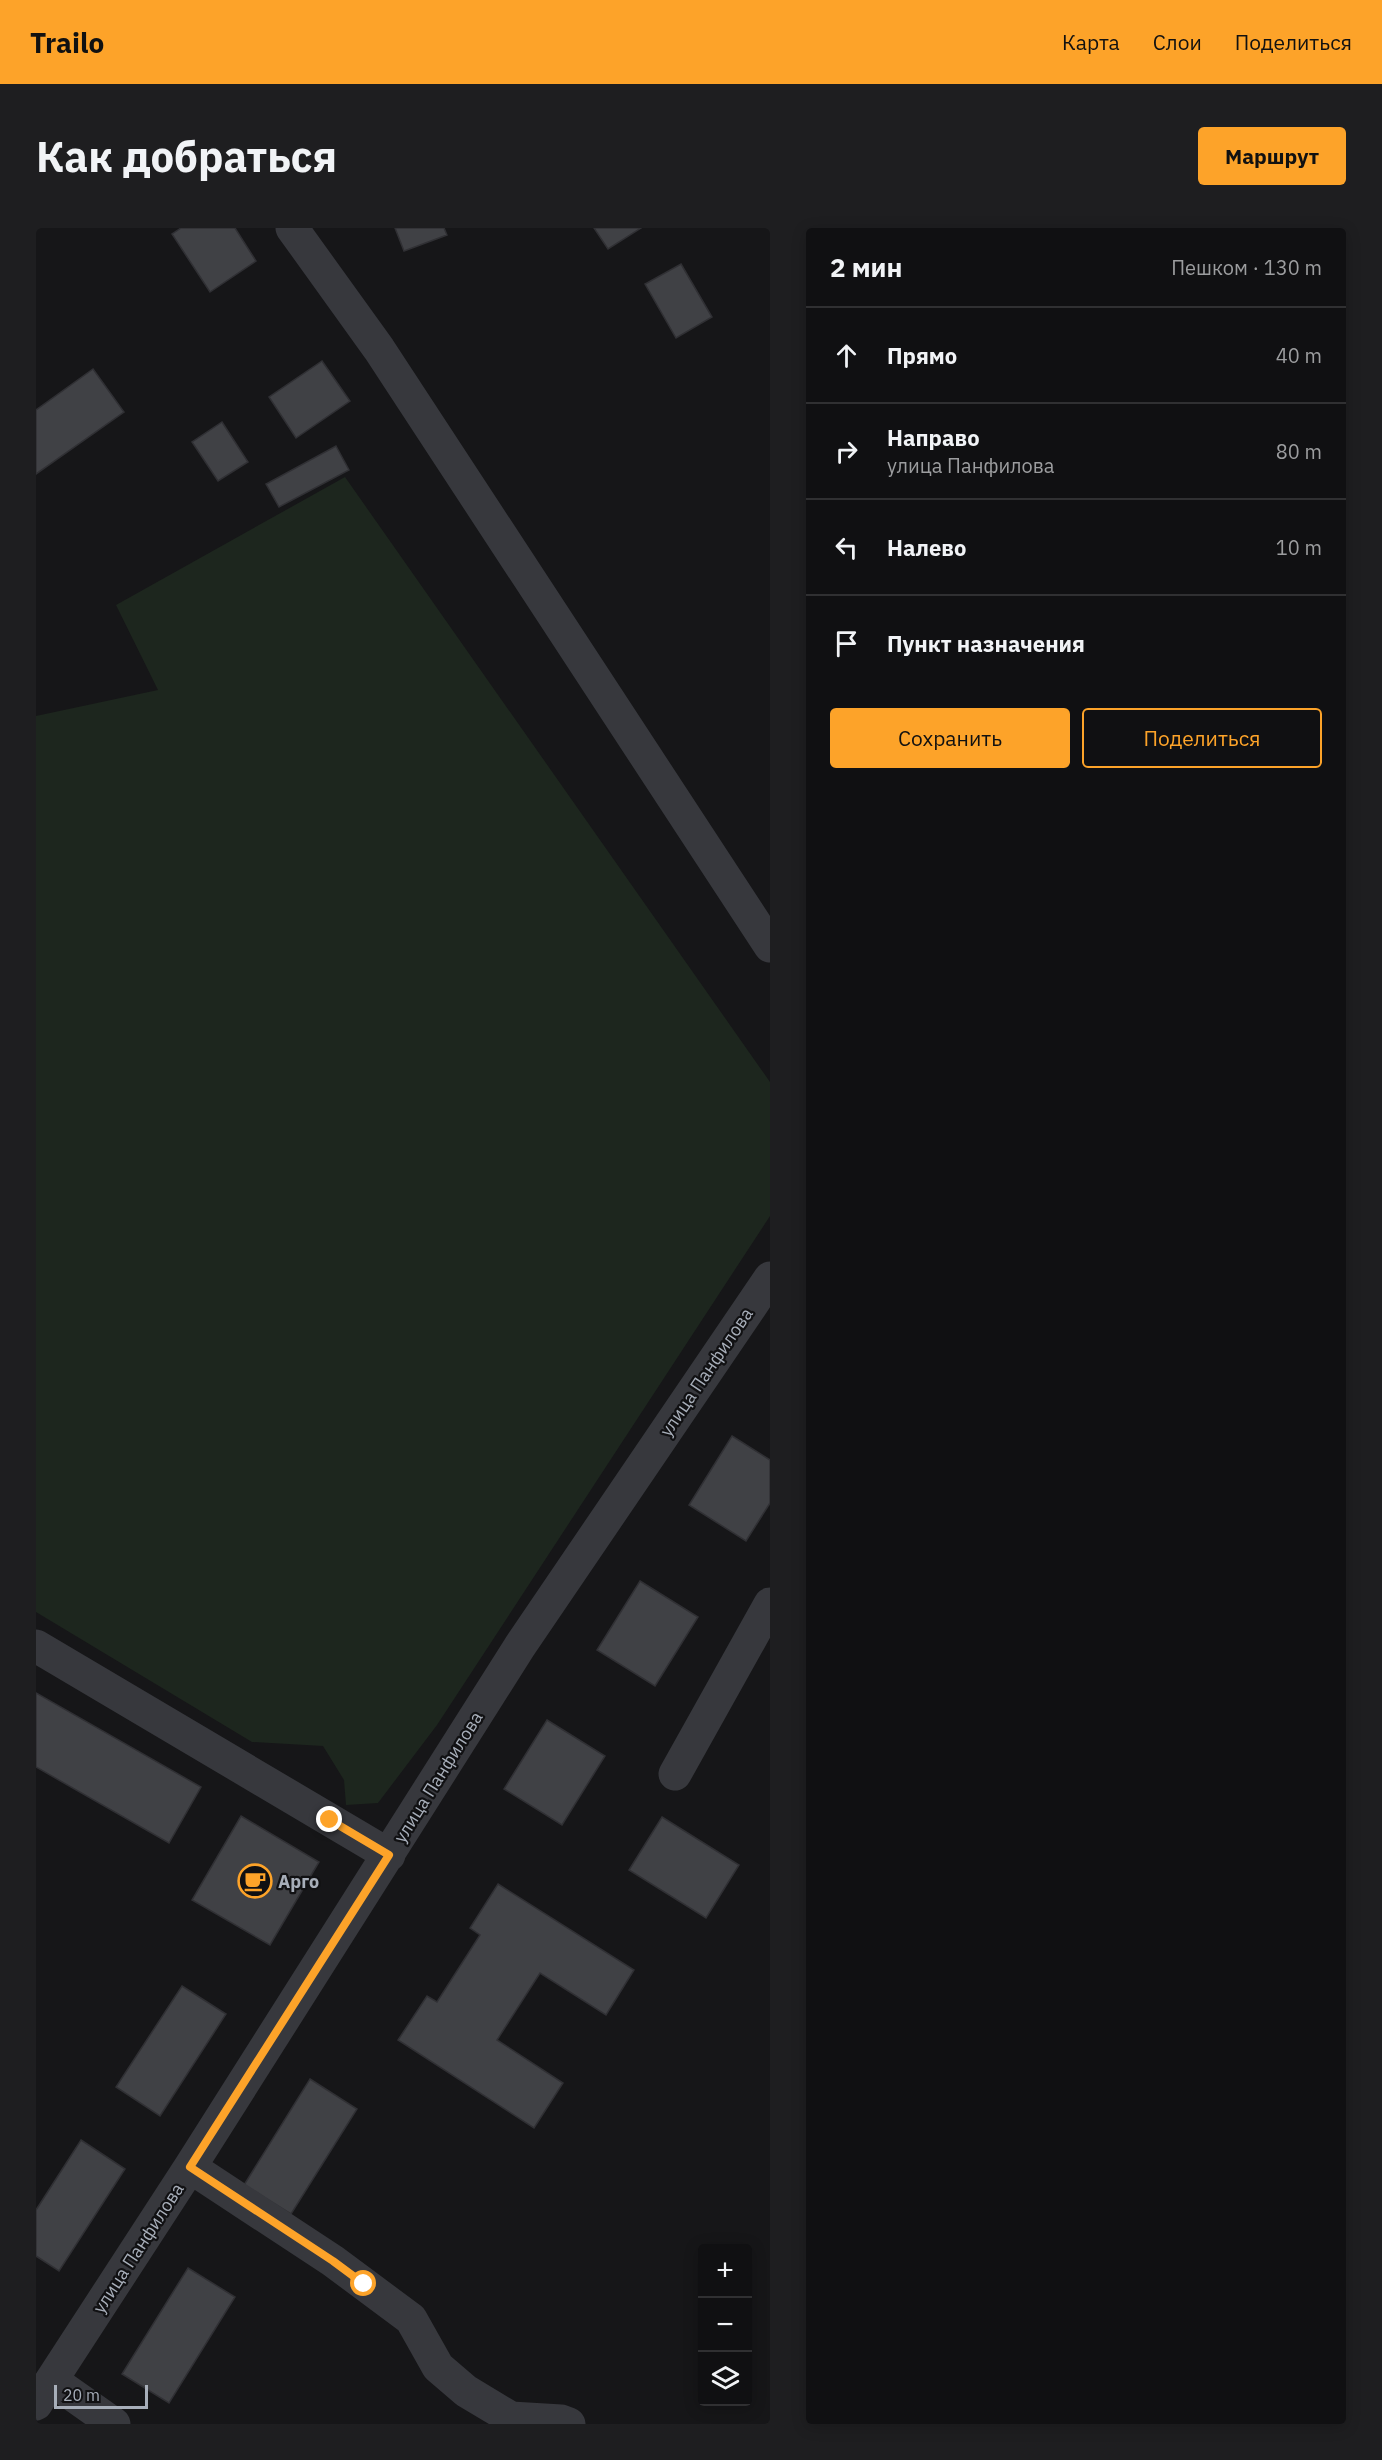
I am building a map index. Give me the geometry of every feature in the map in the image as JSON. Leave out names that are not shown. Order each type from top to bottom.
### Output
[{"type":"street","points":[[292,228],[379,349],[770,946]]},
{"type":"street","name":"улица Панфилова","points":[[44,2392],[190,2167],[520,1646],[770,1278]]},
{"type":"street","points":[[675,1774],[770,1604]]},
{"type":"street","points":[[36,1646],[389,1855]]},
{"type":"street","points":[[190,2167],[333,2261],[411,2319],[438,2367],[466,2391],[511,2418],[561,2421],[569,2424]]},
{"type":"street","points":[[44,2392],[114,2424]]},
{"type":"shaded area","points":[[345,477],[770,1082],[770,1216],[437,1725],[378,1803],[346,1805],[344,1780],[323,1746],[252,1742],[36,1612],[36,716],[158,690],[116,605]]},
{"type":"building","points":[[181,228],[235,228],[256,261],[210,292],[172,234]]},
{"type":"building","points":[[395,228],[444,228],[447,235],[404,251]]},
{"type":"building","points":[[594,228],[641,228],[608,249]]},
{"type":"building","points":[[681,264],[712,317],[676,338],[645,284]]},
{"type":"building","points":[[322,361],[350,401],[296,438],[269,397]]},
{"type":"building","points":[[93,369],[124,412],[36,474],[36,410]]},
{"type":"building","points":[[222,422],[248,462],[218,481],[192,442]]},
{"type":"building","points":[[336,446],[349,470],[279,507],[266,484]]},
{"type":"building","points":[[732,1436],[770,1460],[770,1503],[746,1541],[689,1505]]},
{"type":"building","points":[[640,1581],[698,1617],[655,1686],[597,1650]]},
{"type":"building","points":[[36,1693],[201,1787],[169,1843],[36,1767]]},
{"type":"building","points":[[547,1720],[605,1756],[562,1825],[504,1789]]},
{"type":"building","name":"Арго","points":[[241,1816],[319,1862],[270,1945],[192,1900]]},
{"type":"building","points":[[662,1817],[739,1865],[706,1918],[629,1870]]},
{"type":"building","points":[[498,1884],[634,1970],[606,2015],[540,1973],[497,2040],[563,2083],[534,2128],[398,2040],[427,1996],[437,2002],[480,1935],[470,1928]]},
{"type":"building","points":[[182,1986],[226,2014],[160,2116],[116,2087]]},
{"type":"building","points":[[310,2079],[357,2109],[291,2214],[244,2185]]},
{"type":"building","points":[[81,2140],[125,2169],[59,2271],[36,2256],[36,2210]]},
{"type":"building","points":[[188,2268],[235,2297],[169,2403],[122,2374]]},
{"type":"place","name":"Арго","points":[[255,1881]]},
{"type":"route","points":[[330,1820],[389,1855],[190,2167],[364,2284]]}]
